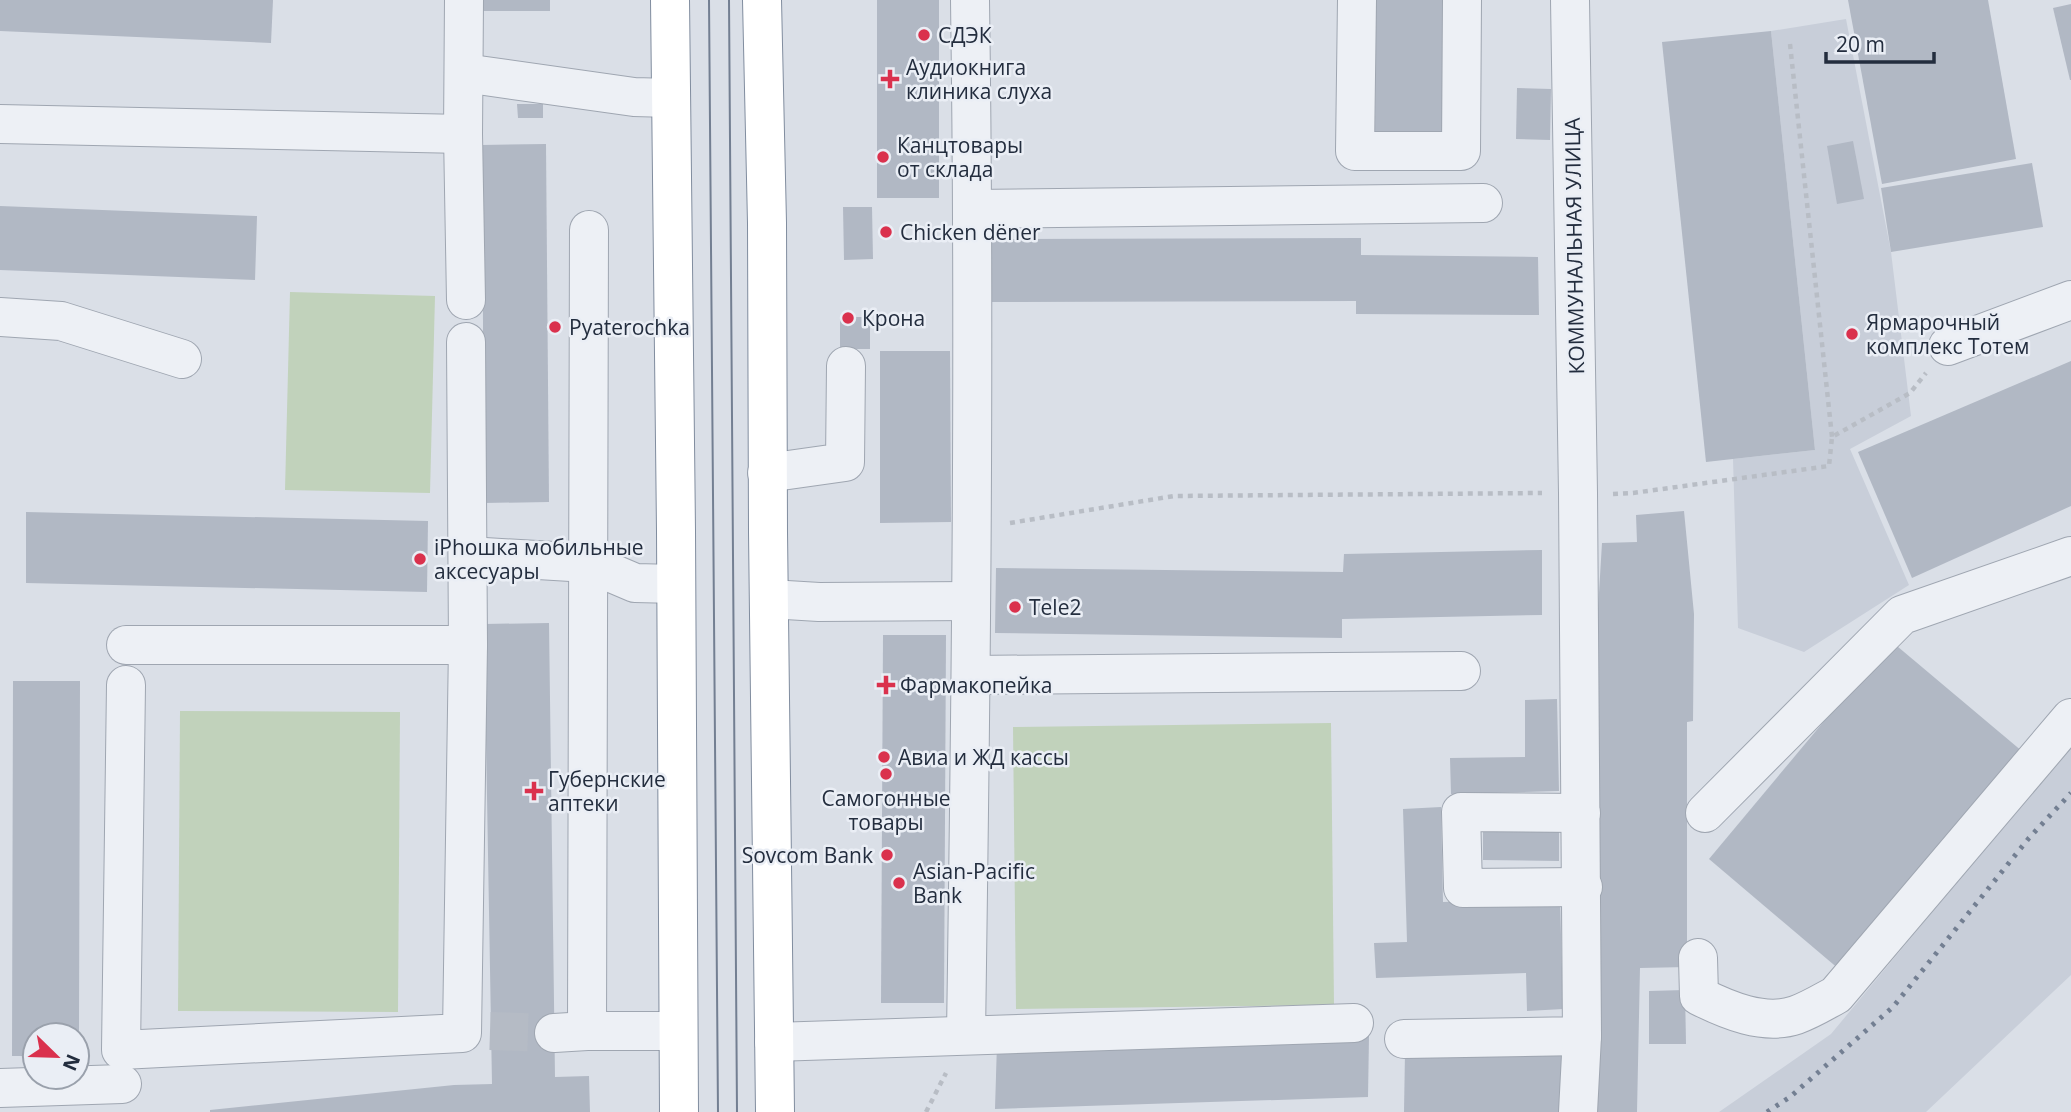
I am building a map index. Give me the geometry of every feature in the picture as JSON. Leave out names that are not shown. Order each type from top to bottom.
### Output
[{"type":"highway","points":[[670,0],[679,1112]]},
{"type":"highway","points":[[762,0],[767,223],[767,473],[775,1112]]},
{"type":"street","points":[[464,0],[463,134],[467,300]]},
{"type":"street","points":[[966,1035],[973,209],[970,0]]},
{"type":"street","points":[[1357,0],[1355,151],[1461,151],[1462,0]]},
{"type":"street","name":"КОММУНАЛЬНАЯ УЛИЦА","points":[[1570,0],[1583,887],[1583,1036],[1578,1112]]},
{"type":"street","points":[[464,73],[634,97],[670,98]]},
{"type":"street","points":[[0,124],[463,134]]},
{"type":"street","points":[[973,209],[1483,203]]},
{"type":"street","points":[[589,230],[588,563],[570,1032],[677,1031]]},
{"type":"street","points":[[1948,346],[2071,300]]},
{"type":"street","points":[[0,317],[61,321],[183,359]]},
{"type":"street","points":[[2,1084],[122,1082],[476,1032],[468,645],[466,342]]},
{"type":"street","points":[[767,473],[845,462],[846,366]]},
{"type":"street","points":[[468,555],[588,563],[635,583],[676,584]]},
{"type":"street","points":[[1705,813],[1902,615],[2071,556]]},
{"type":"street","points":[[770,599],[819,602],[971,601]]},
{"type":"street","points":[[126,645],[468,645]]},
{"type":"street","points":[[971,675],[1461,671]]},
{"type":"street","points":[[122,1082],[126,685]]},
{"type":"street","points":[[1698,958],[1699,996],[1729,1011],[1769,1018],[1794,1016],[1836,995],[2071,718]]},
{"type":"street","points":[[1581,813],[1461,812],[1463,888],[1583,887]]},
{"type":"street","points":[[774,1042],[1354,1023]]},
{"type":"street","points":[[1404,1039],[1583,1036]]},
{"type":"path","points":[[971,529],[1174,496],[1633,493],[1829,466],[1832,438],[1790,44]]},
{"type":"path","points":[[1832,438],[1910,393],[1948,346]]},
{"type":"shaded area","name":"Ярмарочный комплекс Тотем","points":[[1846,19],[1891,252],[1911,416],[1850,449],[1909,585],[1804,652],[1738,628],[1733,459],[1815,450],[1771,31]]},
{"type":"shaded area","points":[[2071,745],[2071,975],[1926,1112],[1719,1112],[1831,1034]]},
{"type":"green space","points":[[290,292],[435,296],[430,493],[285,490]]},
{"type":"green space","points":[[180,711],[400,712],[398,1012],[178,1011]]},
{"type":"green space","points":[[1331,723],[1334,1005],[1016,1009],[1013,727]]},
{"type":"building","points":[[0,0],[273,0],[271,43],[0,31]]},
{"type":"building","points":[[482,0],[550,0],[550,11],[482,11]]},
{"type":"building","points":[[877,0],[939,0],[939,198],[877,198]]},
{"type":"building","points":[[1376,0],[1447,0],[1446,138],[1375,137]]},
{"type":"building","points":[[1848,0],[1988,0],[2016,159],[1882,184]]},
{"type":"building","points":[[2071,4],[2071,80],[2070,80],[2053,8]]},
{"type":"building","points":[[1771,31],[1815,450],[1706,462],[1662,42]]},
{"type":"building","points":[[1517,88],[1551,89],[1550,140],[1516,139]]},
{"type":"building","points":[[517,104],[543,104],[543,118],[518,118]]},
{"type":"building","points":[[1853,141],[1864,199],[1837,204],[1827,146]]},
{"type":"building","points":[[546,144],[549,502],[484,503],[482,145]]},
{"type":"building","points":[[2032,163],[2043,227],[1891,252],[1881,188]]},
{"type":"building","points":[[0,206],[257,216],[255,280],[0,270]]},
{"type":"building","points":[[843,207],[872,207],[873,259],[844,260]]},
{"type":"building","points":[[1361,238],[1361,255],[1538,257],[1539,315],[1356,314],[1356,301],[990,302],[990,239]]},
{"type":"building","points":[[840,317],[870,317],[870,349],[840,349]]},
{"type":"building","points":[[880,351],[950,351],[951,522],[880,523]]},
{"type":"building","points":[[2071,361],[2071,506],[1912,578],[1858,452]]},
{"type":"building","points":[[1684,511],[1694,614],[1693,721],[1687,722],[1687,967],[1640,968],[1637,1112],[1596,1112],[1597,626],[1602,543],[1637,542],[1636,515]]},
{"type":"building","points":[[26,512],[428,521],[427,592],[26,583]]},
{"type":"building","points":[[1542,550],[1542,615],[1342,619],[1342,638],[995,633],[996,568],[1343,572],[1344,554]]},
{"type":"building","points":[[549,623],[555,1077],[589,1076],[590,1112],[210,1112],[454,1085],[492,1084],[484,624]]},
{"type":"building","points":[[883,635],[946,635],[944,1003],[881,1003]]},
{"type":"building","points":[[1891,641],[2023,752],[1840,970],[1709,859]]},
{"type":"building","points":[[13,681],[80,681],[79,1021],[21,1021],[21,1056],[12,1056]]},
{"type":"building","points":[[1557,699],[1559,791],[1451,794],[1450,758],[1525,757],[1525,700]]},
{"type":"building","points":[[1441,807],[1443,902],[1560,898],[1563,1009],[1527,1011],[1526,973],[1376,978],[1374,943],[1407,942],[1403,809]]},
{"type":"building","points":[[1483,829],[1559,829],[1559,861],[1483,860]]},
{"type":"building","points":[[1685,990],[1686,1044],[1649,1044],[1649,991]]},
{"type":"building","points":[[1369,1036],[1368,1097],[995,1109],[997,1043]]},
{"type":"building","points":[[1405,1052],[1565,1052],[1564,1112],[1404,1112]]},
{"type":"tunnel","points":[[490,1031],[554,1033]]},
{"type":"tram line","points":[[709,0],[718,1112]]},
{"type":"tram line","points":[[729,0],[737,1112]]},
{"type":"railway","points":[[1767,1112],[1790,1097],[1893,1007],[2029,838],[2071,793]]},
{"type":"place","name":"СДЭК","points":[[924,35]]},
{"type":"place","name":"Аудиокнига клиника слуха","points":[[890,79]]},
{"type":"place","name":"Канцтовары от склада","points":[[883,157]]},
{"type":"place","name":"Chicken dëner","points":[[886,232]]},
{"type":"place","name":"Крона","points":[[848,318]]},
{"type":"place","name":"Pyaterochka","points":[[555,327]]},
{"type":"place","name":"Ярмарочный комплекс Тотем","points":[[1852,334]]},
{"type":"place","name":"iPhoшка мобильные аксесуары","points":[[420,559]]},
{"type":"place","name":"Tele2","points":[[1015,607]]},
{"type":"place","name":"Фармакопейка","points":[[886,685]]},
{"type":"place","name":"Авиа и ЖД кассы","points":[[884,757]]},
{"type":"place","name":"Самогонные товары","points":[[886,774]]},
{"type":"place","name":"Губернские аптеки","points":[[534,791]]},
{"type":"place","name":"Sovcom Bank","points":[[887,855]]},
{"type":"place","name":"Asian-Pacific Bank","points":[[899,883]]}]
